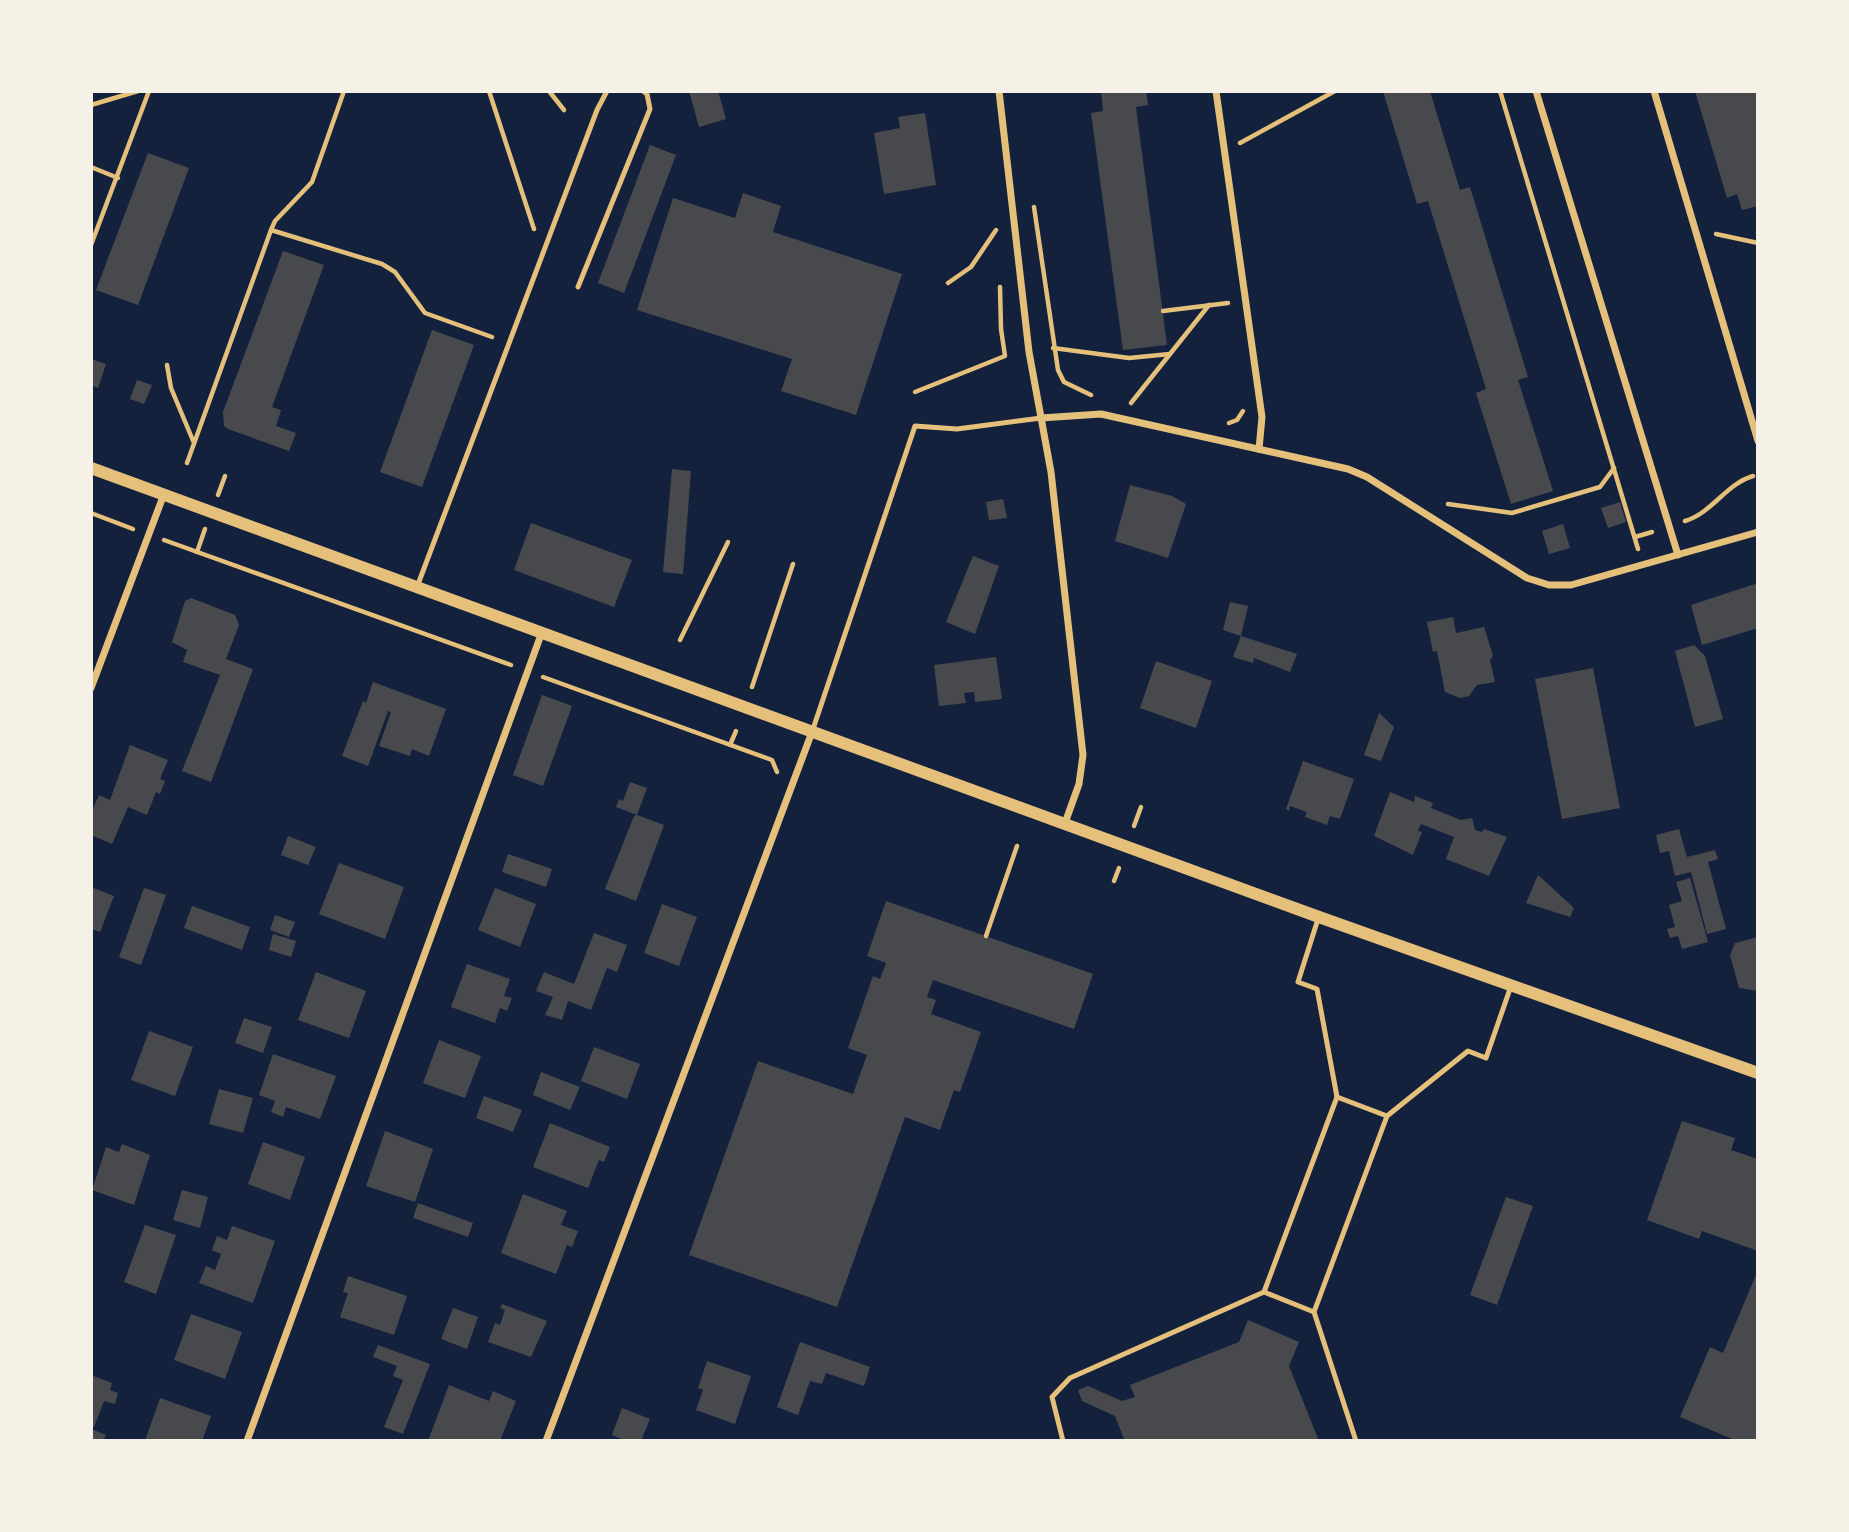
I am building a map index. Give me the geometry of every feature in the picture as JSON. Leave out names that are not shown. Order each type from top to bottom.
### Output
[{"type":"street","points":[[999,91],[1029,352],[1051,472],[1083,755],[1079,784],[1065,823]]},
{"type":"street","points":[[1216,91],[1262,417],[1259,449]]},
{"type":"street","points":[[1536,91],[1678,555]]},
{"type":"street","points":[[1654,91],[1758,441]]},
{"type":"street","points":[[1041,418],[1101,414],[1348,469],[1367,477],[1527,578],[1549,584],[1571,585],[1758,532]]},
{"type":"street","points":[[91,468],[812,732],[1758,1073]]},
{"type":"street","points":[[91,688],[164,494]]},
{"type":"street","points":[[247,1441],[542,632]]},
{"type":"street","points":[[546,1441],[812,732]]},
{"type":"lane","points":[[417,587],[597,110],[607,91]]},
{"type":"lane","points":[[578,287],[650,109],[647,94],[643,91]]},
{"type":"lane","points":[[812,732],[915,426],[957,429],[1041,418]]},
{"type":"lane","points":[[1264,1292],[1337,1097],[1317,989],[1298,982],[1319,916]]},
{"type":"lane","points":[[1356,1441],[1314,1311],[1387,1116],[1468,1051],[1486,1058],[1512,985]]},
{"type":"lane","points":[[1337,1097],[1387,1116]]},
{"type":"lane","points":[[1063,1441],[1052,1397],[1070,1378],[1264,1292],[1314,1311]]},
{"type":"path","points":[[91,105],[138,91]]},
{"type":"path","points":[[91,245],[149,91]]},
{"type":"path","points":[[187,463],[271,230],[275,221],[312,182],[344,91]]},
{"type":"path","points":[[489,91],[534,230],[533,237]]},
{"type":"path","points":[[549,91],[564,110]]},
{"type":"path","points":[[1224,152],[1335,91]]},
{"type":"path","points":[[1500,91],[1639,549],[1627,552]]},
{"type":"path","points":[[91,161],[92,168],[118,178]]},
{"type":"path","points":[[1033,199],[1053,348],[1064,382],[1097,397]]},
{"type":"path","points":[[948,283],[971,267],[1000,224],[1000,233]]},
{"type":"path","points":[[271,230],[382,264],[395,272],[425,313],[496,339]]},
{"type":"path","points":[[1712,233],[1758,243]]},
{"type":"path","points":[[915,392],[1005,356],[1001,328],[1000,274]]},
{"type":"path","points":[[1228,289],[1232,316]]},
{"type":"path","points":[[1163,311],[1230,302]]},
{"type":"path","points":[[1130,405],[1209,305]]},
{"type":"path","points":[[1053,348],[1129,358],[1171,354]]},
{"type":"path","points":[[167,365],[171,388],[194,444]]},
{"type":"path","points":[[1119,402],[1144,407]]},
{"type":"path","points":[[1225,425],[1237,420],[1244,405]]},
{"type":"path","points":[[1451,510],[1440,503],[1512,513],[1600,487],[1614,468]]},
{"type":"path","points":[[1684,522],[1695,519],[1740,480],[1753,476]]},
{"type":"path","points":[[91,513],[772,760],[780,778]]},
{"type":"path","points":[[1635,537],[1656,531]]},
{"type":"path","points":[[680,640],[728,542]]},
{"type":"path","points":[[752,688],[793,564]]},
{"type":"path","points":[[730,745],[736,731]]},
{"type":"path","points":[[1134,826],[1141,807]]},
{"type":"path","points":[[986,936],[1017,846]]},
{"type":"path","points":[[1114,881],[1119,868]]},
{"type":"building","points":[[689,91],[718,91],[726,119],[699,127]]},
{"type":"building","points":[[1101,91],[1146,91],[1148,105],[1136,107],[1167,345],[1123,350],[1091,113],[1103,111]]},
{"type":"building","points":[[1383,91],[1430,91],[1460,190],[1470,187],[1528,377],[1518,380],[1553,491],[1511,504],[1476,393],[1486,389],[1428,201],[1417,204]]},
{"type":"building","points":[[1695,91],[1758,91],[1758,206],[1742,210],[1737,194],[1727,198]]},
{"type":"building","points":[[925,113],[936,185],[884,194],[874,133],[900,128],[898,117]]},
{"type":"building","points":[[650,145],[676,155],[624,293],[598,283]]},
{"type":"building","points":[[148,153],[189,168],[138,305],[96,290]]},
{"type":"building","points":[[743,193],[781,206],[773,232],[902,274],[856,415],[781,391],[792,359],[637,310],[673,198],[735,218]]},
{"type":"building","points":[[283,251],[324,265],[272,407],[281,410],[276,426],[296,433],[289,451],[228,429],[224,426],[223,412]]},
{"type":"building","points":[[432,330],[474,345],[422,487],[380,472]]},
{"type":"building","points":[[91,359],[106,364],[98,388],[91,385]]},
{"type":"building","points":[[137,380],[152,385],[144,404],[130,399]]},
{"type":"building","points":[[672,469],[691,471],[683,574],[663,572]]},
{"type":"building","points":[[1130,485],[1172,496],[1186,504],[1168,558],[1115,541]]},
{"type":"building","points":[[1003,499],[1007,518],[989,520],[986,502]]},
{"type":"building","points":[[1620,502],[1626,522],[1608,528],[1601,508]]},
{"type":"building","points":[[531,523],[632,560],[614,607],[514,570]]},
{"type":"building","points":[[1563,524],[1570,548],[1549,554],[1542,531]]},
{"type":"building","points":[[973,556],[999,566],[975,634],[946,622]]},
{"type":"building","points":[[1758,583],[1758,628],[1702,645],[1691,605]]},
{"type":"building","points":[[191,598],[235,615],[239,625],[226,659],[253,669],[211,782],[182,771],[220,675],[183,662],[187,650],[172,642],[185,601]]},
{"type":"building","points":[[1230,602],[1248,606],[1241,636],[1223,630]]},
{"type":"building","points":[[1453,617],[1456,633],[1484,627],[1493,656],[1490,660],[1495,682],[1477,685],[1469,696],[1460,698],[1445,692],[1437,651],[1433,652],[1427,622]]},
{"type":"building","points":[[1241,636],[1297,654],[1290,672],[1254,658],[1253,663],[1233,657]]},
{"type":"building","points":[[1694,645],[1705,656],[1723,719],[1695,727],[1675,651]]},
{"type":"building","points":[[996,657],[1002,699],[975,702],[974,692],[964,693],[966,703],[939,706],[934,665]]},
{"type":"building","points":[[1156,661],[1212,681],[1196,728],[1140,708]]},
{"type":"building","points":[[1593,668],[1620,808],[1562,819],[1535,679]]},
{"type":"building","points":[[373,682],[446,709],[429,756],[412,749],[410,756],[379,746],[391,712],[388,711],[368,766],[342,756]]},
{"type":"building","points":[[542,695],[572,706],[543,786],[513,775]]},
{"type":"building","points":[[1379,713],[1394,727],[1381,761],[1364,755]]},
{"type":"building","points":[[130,745],[168,760],[160,779],[165,781],[160,794],[156,792],[147,815],[128,807],[112,844],[91,835],[91,813],[99,795],[110,800]]},
{"type":"building","points":[[1303,761],[1354,779],[1340,819],[1330,816],[1327,825],[1305,817],[1307,812],[1290,806],[1289,811],[1286,809]]},
{"type":"building","points":[[630,782],[647,788],[637,815],[616,807],[619,799],[623,801]]},
{"type":"building","points":[[1390,792],[1414,802],[1415,796],[1433,803],[1431,808],[1461,820],[1472,818],[1475,830],[1482,832],[1484,829],[1507,837],[1489,876],[1446,859],[1454,837],[1421,824],[1418,831],[1422,832],[1413,855],[1374,836]]},
{"type":"building","points":[[634,816],[664,825],[636,901],[605,889]]},
{"type":"building","points":[[1679,829],[1687,857],[1715,850],[1718,859],[1708,862],[1726,929],[1707,934],[1691,872],[1675,876],[1669,851],[1660,853],[1656,835]]},
{"type":"building","points":[[288,836],[316,847],[308,865],[281,855]]},
{"type":"building","points":[[508,854],[552,869],[546,887],[502,872]]},
{"type":"building","points":[[339,863],[404,887],[385,939],[319,914]]},
{"type":"building","points":[[1538,875],[1574,908],[1570,917],[1526,903]]},
{"type":"building","points":[[1690,878],[1708,942],[1682,949],[1678,936],[1670,938],[1667,929],[1675,927],[1669,905],[1682,901],[1676,882]]},
{"type":"building","points":[[91,887],[114,896],[100,932],[91,929]]},
{"type":"building","points":[[144,888],[166,895],[141,965],[119,957]]},
{"type":"building","points":[[495,888],[536,904],[520,947],[478,930]]},
{"type":"building","points":[[886,901],[1093,974],[1074,1029],[933,980],[927,997],[936,1000],[931,1014],[981,1032],[960,1092],[954,1090],[940,1130],[905,1117],[837,1307],[689,1255],[758,1061],[853,1094],[867,1055],[848,1048],[873,976],[880,979],[886,963],[867,956]]},
{"type":"building","points":[[662,904],[697,917],[679,966],[644,953]]},
{"type":"building","points":[[192,906],[250,927],[242,950],[184,928]]},
{"type":"building","points":[[275,915],[295,922],[289,937],[270,930]]},
{"type":"building","points":[[594,933],[627,945],[617,972],[607,968],[591,1010],[568,1001],[562,1020],[545,1015],[553,997],[536,991],[544,972],[574,984]]},
{"type":"building","points":[[273,934],[296,941],[291,957],[269,950]]},
{"type":"building","points":[[1758,937],[1758,991],[1739,988],[1730,955],[1735,943]]},
{"type":"building","points":[[467,964],[510,979],[504,996],[512,998],[507,1011],[500,1008],[495,1023],[451,1007]]},
{"type":"building","points":[[316,972],[366,991],[349,1038],[298,1020]]},
{"type":"building","points":[[244,1018],[272,1027],[263,1053],[235,1043]]},
{"type":"building","points":[[149,1031],[193,1047],[175,1096],[131,1080]]},
{"type":"building","points":[[439,1040],[481,1056],[465,1098],[423,1083]]},
{"type":"building","points":[[594,1047],[640,1064],[627,1099],[581,1081]]},
{"type":"building","points":[[273,1054],[336,1076],[320,1119],[286,1107],[283,1117],[271,1112],[275,1101],[259,1095]]},
{"type":"building","points":[[541,1072],[580,1087],[570,1110],[533,1095]]},
{"type":"building","points":[[219,1089],[253,1098],[243,1133],[209,1124]]},
{"type":"building","points":[[484,1096],[522,1110],[513,1132],[476,1118]]},
{"type":"building","points":[[1682,1121],[1735,1138],[1731,1150],[1758,1159],[1758,1251],[1702,1231],[1699,1239],[1647,1220]]},
{"type":"building","points":[[550,1123],[610,1147],[604,1162],[599,1160],[588,1188],[533,1167]]},
{"type":"building","points":[[385,1131],[433,1149],[415,1202],[366,1186]]},
{"type":"building","points":[[263,1142],[305,1157],[290,1200],[248,1184]]},
{"type":"building","points":[[122,1144],[150,1155],[134,1205],[92,1190],[106,1147],[119,1152]]},
{"type":"building","points":[[182,1190],[208,1197],[200,1228],[173,1220]]},
{"type":"building","points":[[523,1194],[567,1211],[561,1225],[578,1231],[572,1247],[567,1245],[556,1274],[501,1253]]},
{"type":"building","points":[[1506,1197],[1533,1206],[1497,1305],[1470,1295]]},
{"type":"building","points":[[418,1203],[473,1223],[468,1237],[413,1218]]},
{"type":"building","points":[[145,1225],[176,1235],[156,1294],[124,1282]]},
{"type":"building","points":[[232,1226],[275,1241],[253,1303],[199,1283],[206,1266],[215,1270],[221,1254],[212,1250],[217,1236],[227,1240]]},
{"type":"building","points":[[1756,1275],[1758,1441],[1737,1441],[1680,1417],[1710,1347],[1723,1353]]},
{"type":"building","points":[[348,1276],[407,1296],[394,1335],[340,1317],[348,1293],[343,1292]]},
{"type":"building","points":[[502,1304],[547,1321],[531,1357],[488,1342],[495,1323],[500,1325],[505,1310],[500,1308]]},
{"type":"building","points":[[453,1308],[478,1317],[467,1349],[441,1339]]},
{"type":"building","points":[[191,1314],[242,1332],[225,1379],[174,1360]]},
{"type":"building","points":[[1248,1320],[1299,1342],[1289,1366],[1319,1441],[1120,1441],[1124,1439],[1115,1416],[1082,1401],[1078,1390],[1088,1386],[1122,1401],[1135,1397],[1130,1385],[1239,1342]]},
{"type":"building","points":[[800,1342],[870,1367],[864,1386],[826,1373],[822,1384],[810,1381],[798,1415],[777,1407]]},
{"type":"building","points":[[378,1345],[430,1364],[403,1434],[384,1427],[403,1380],[393,1376],[397,1366],[373,1357]]},
{"type":"building","points":[[707,1361],[751,1376],[735,1424],[696,1410],[703,1390],[698,1388]]},
{"type":"building","points":[[91,1375],[112,1383],[110,1390],[118,1393],[115,1404],[104,1401],[94,1427],[91,1426]]},
{"type":"building","points":[[449,1385],[489,1401],[493,1391],[516,1401],[500,1441],[428,1441]]},
{"type":"building","points":[[160,1398],[211,1416],[202,1441],[145,1441]]},
{"type":"building","points":[[622,1408],[650,1419],[641,1441],[626,1441],[612,1435]]},
{"type":"building","points":[[91,1429],[106,1435],[103,1441],[91,1441]]}]
